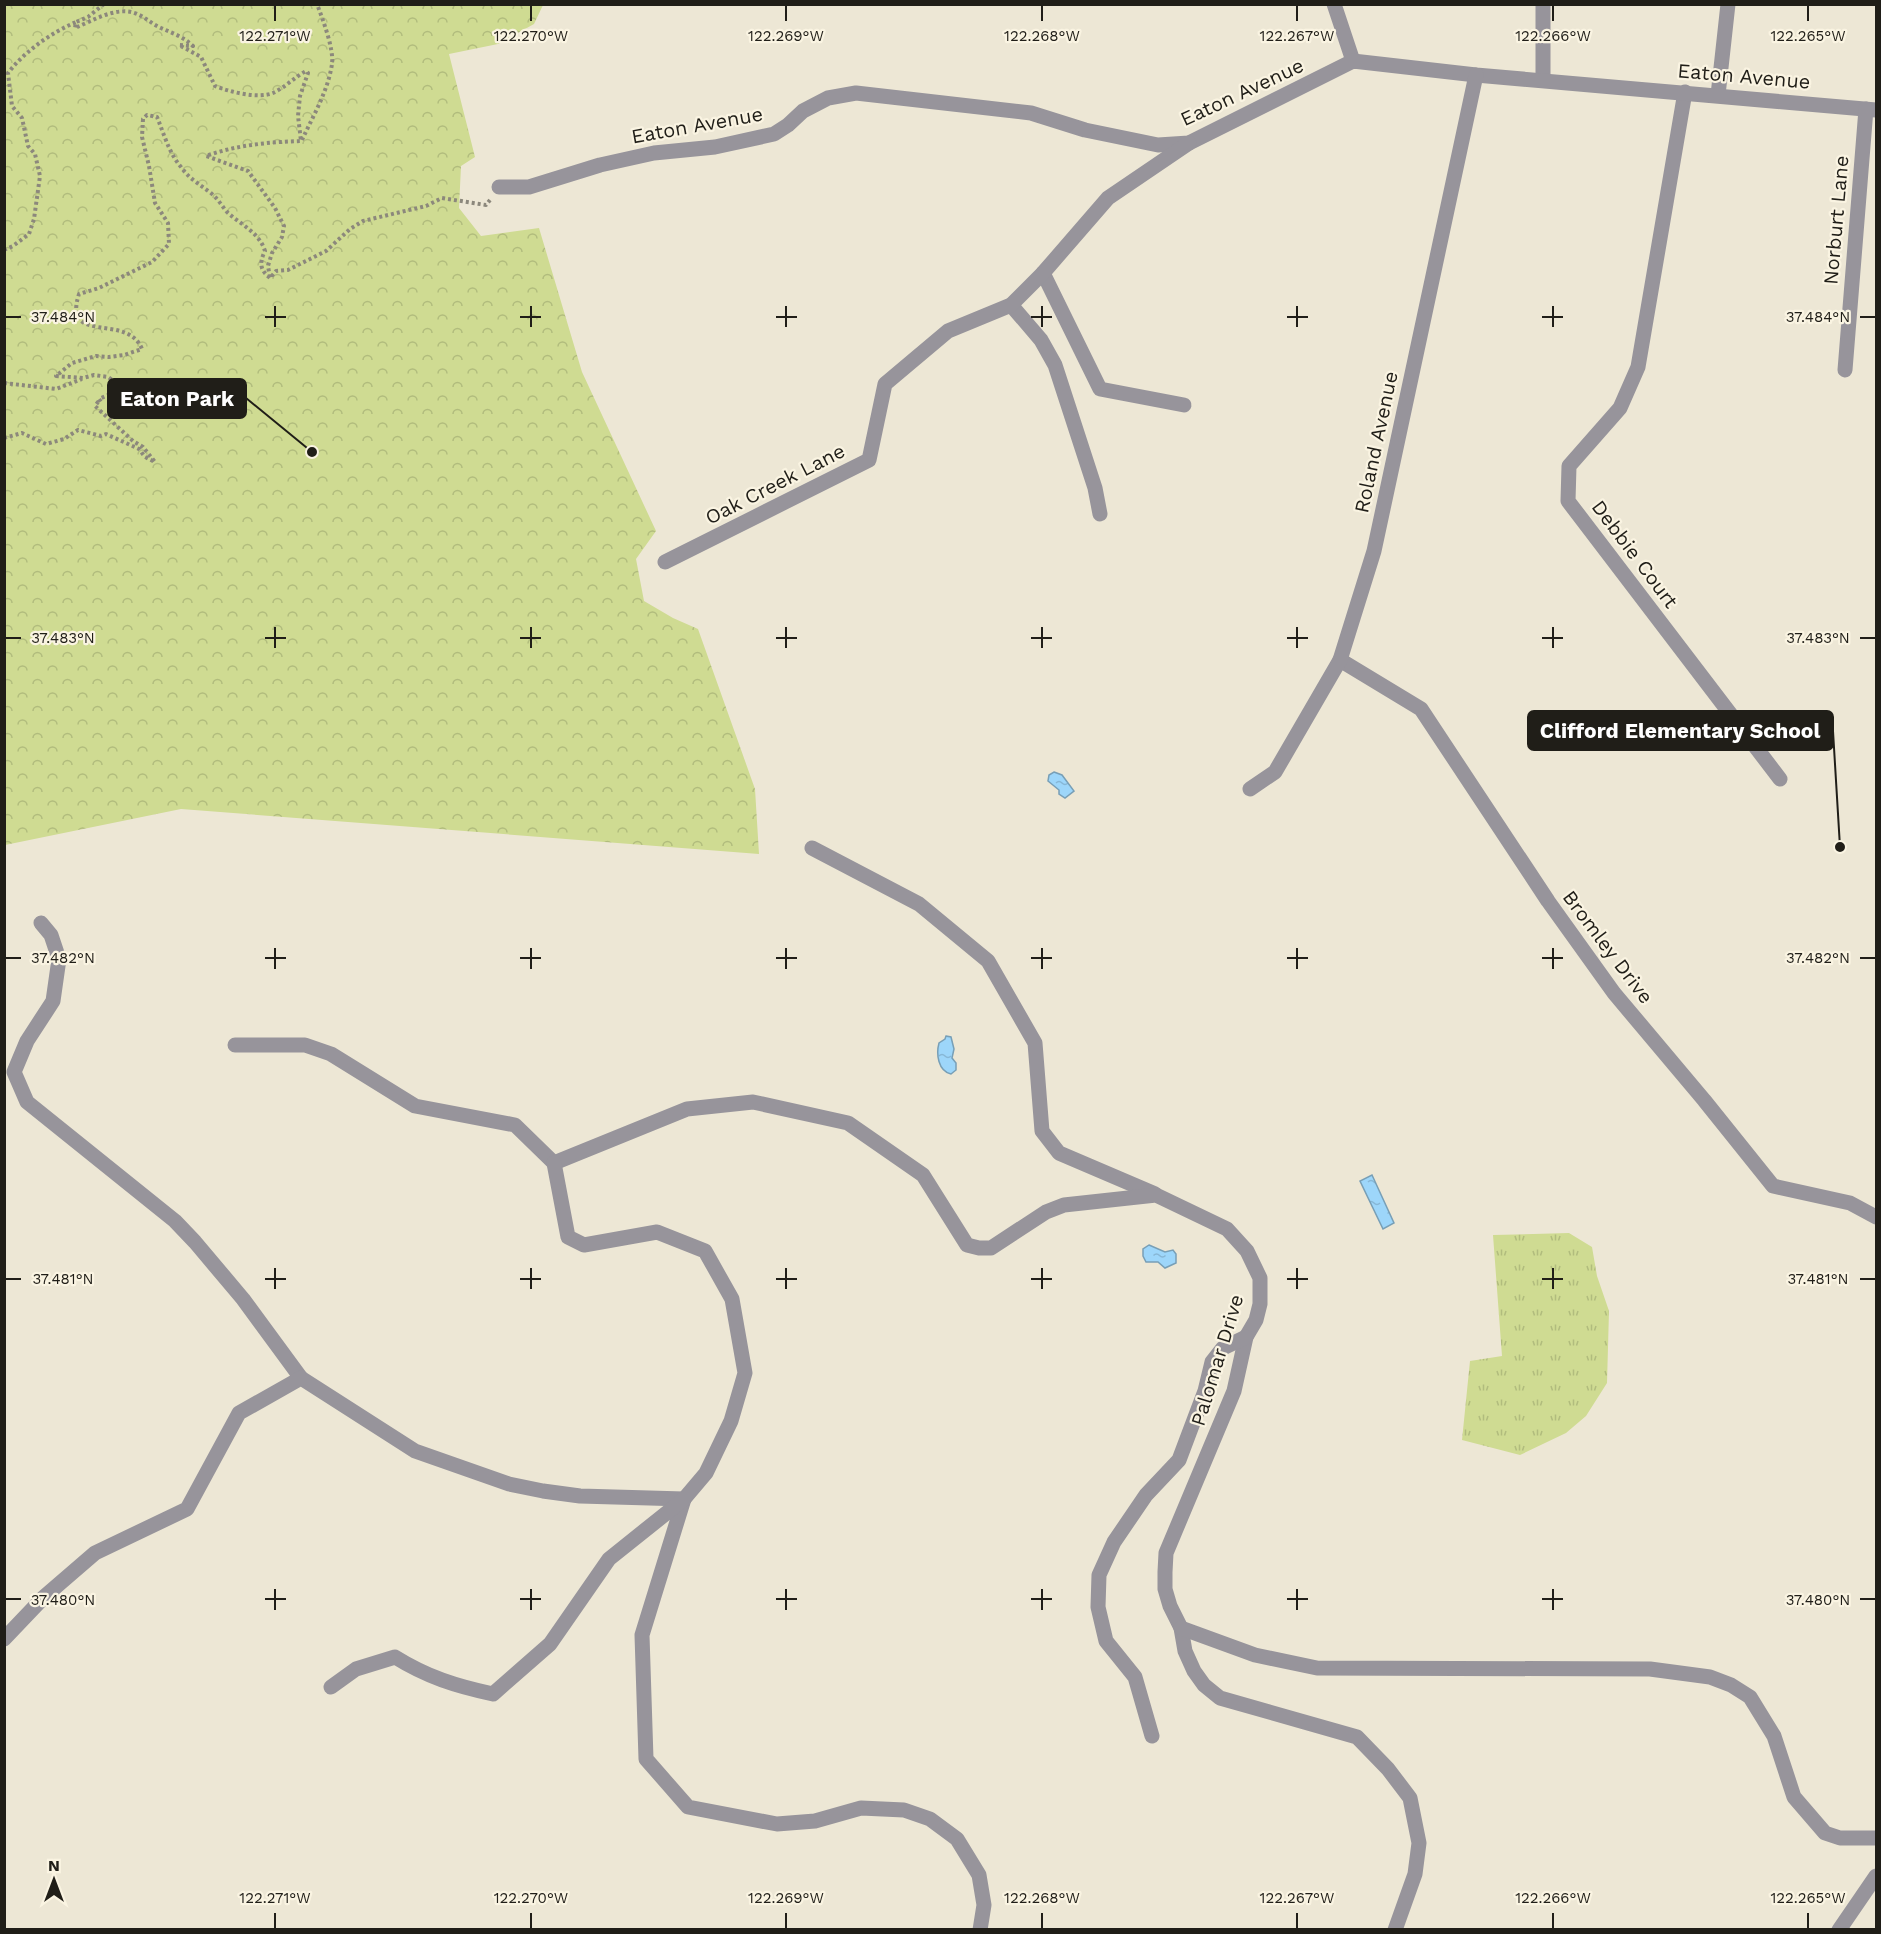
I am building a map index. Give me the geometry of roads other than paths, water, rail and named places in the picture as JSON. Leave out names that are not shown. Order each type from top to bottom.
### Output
[{"type":"street","points":[[1334,4],[1353,61]]},
{"type":"street","points":[[1543,4],[1543,79]]},
{"type":"street","points":[[1718,95],[1728,4]]},
{"type":"street","name":"Eaton Avenue","points":[[499,188],[529,187],[600,165],[654,153],[715,147],[774,134],[789,125],[802,111],[828,98],[856,93],[1031,113],[1085,130],[1158,145],[1189,143],[1353,61],[1476,75],[1871,109]]},
{"type":"street","name":"Roland Avenue","points":[[1250,789],[1275,772],[1340,660],[1374,551],[1476,75]]},
{"type":"street","name":"Debbie Court","points":[[1685,92],[1638,367],[1620,408],[1569,466],[1568,501],[1780,779]]},
{"type":"street","name":"Norburt Lane","points":[[1845,370],[1871,109]]},
{"type":"street","name":"Oak Creek Lane","points":[[665,562],[869,460],[885,384],[948,331],[1011,305],[1043,273],[1108,198],[1189,143]]},
{"type":"street","points":[[1043,273],[1100,389],[1184,405]]},
{"type":"street","points":[[1011,305],[1041,340],[1055,365],[1095,488],[1100,514]]},
{"type":"street","name":"Bromley Drive","points":[[1340,660],[1421,709],[1548,902],[1608,984],[1773,1186],[1850,1203],[1876,1217]]},
{"type":"street","name":"Palomar Drive","points":[[812,848],[919,904],[987,962],[1035,1043],[1042,1131],[1059,1153],[1156,1194],[1227,1229],[1247,1251],[1260,1278],[1260,1304],[1256,1320],[1246,1337],[1234,1391],[1166,1553],[1165,1589],[1170,1606],[1181,1628],[1185,1651],[1194,1671],[1204,1685],[1220,1698],[1357,1737],[1388,1769],[1410,1798],[1419,1843],[1415,1874],[1395,1929]]},
{"type":"street","points":[[41,923],[51,935],[59,959],[53,1000],[27,1041],[14,1072],[27,1102],[175,1221],[217,1266],[302,1378],[415,1451],[509,1484],[580,1496],[684,1499]]},
{"type":"street","points":[[235,1045],[304,1045],[331,1054],[415,1106],[515,1125],[554,1163],[568,1236],[584,1245],[657,1232],[705,1251],[732,1299],[745,1373],[731,1420],[706,1473],[684,1499],[609,1559],[550,1644],[493,1694],[459,1687],[421,1673],[395,1657],[356,1669],[331,1687]]},
{"type":"street","points":[[554,1163],[687,1109],[753,1102],[848,1123],[923,1175],[967,1245],[979,1248],[991,1248],[1046,1212],[1064,1205],[1156,1194]]},
{"type":"street","points":[[1152,1736],[1135,1677],[1106,1641],[1098,1606],[1099,1575],[1114,1542],[1140,1505],[1179,1460],[1205,1391],[1212,1362],[1223,1348],[1246,1337]]},
{"type":"street","points":[[4,1639],[44,1597],[95,1553],[186,1509],[239,1413],[302,1378]]},
{"type":"street","points":[[684,1499],[642,1635],[646,1760],[688,1807],[777,1824],[815,1821],[861,1808],[904,1810],[930,1819],[957,1839],[979,1875],[984,1905],[981,1929]]},
{"type":"street","points":[[1181,1628],[1254,1655],[1317,1668],[1650,1669],[1710,1677],[1731,1685],[1750,1697],[1774,1736],[1794,1797],[1825,1833],[1840,1838],[1876,1838]]},
{"type":"street","points":[[1839,1929],[1876,1876]]},
{"type":"water","points":[[1054,772],[1062,775],[1074,791],[1065,798],[1048,781],[1049,775]]},
{"type":"water","points":[[946,1036],[951,1037],[954,1049],[952,1058],[956,1063],[956,1070],[951,1074],[943,1069],[938,1057],[939,1043]]},
{"type":"water","points":[[1372,1175],[1394,1223],[1383,1229],[1360,1181]]},
{"type":"water","points":[[1149,1245],[1165,1252],[1173,1250],[1176,1254],[1176,1263],[1165,1268],[1158,1262],[1146,1262],[1143,1249]]},
{"type":"place","name":"Eaton Park","points":[[312,452]]},
{"type":"place","name":"Clifford Elementary School","points":[[1840,847]]}]
